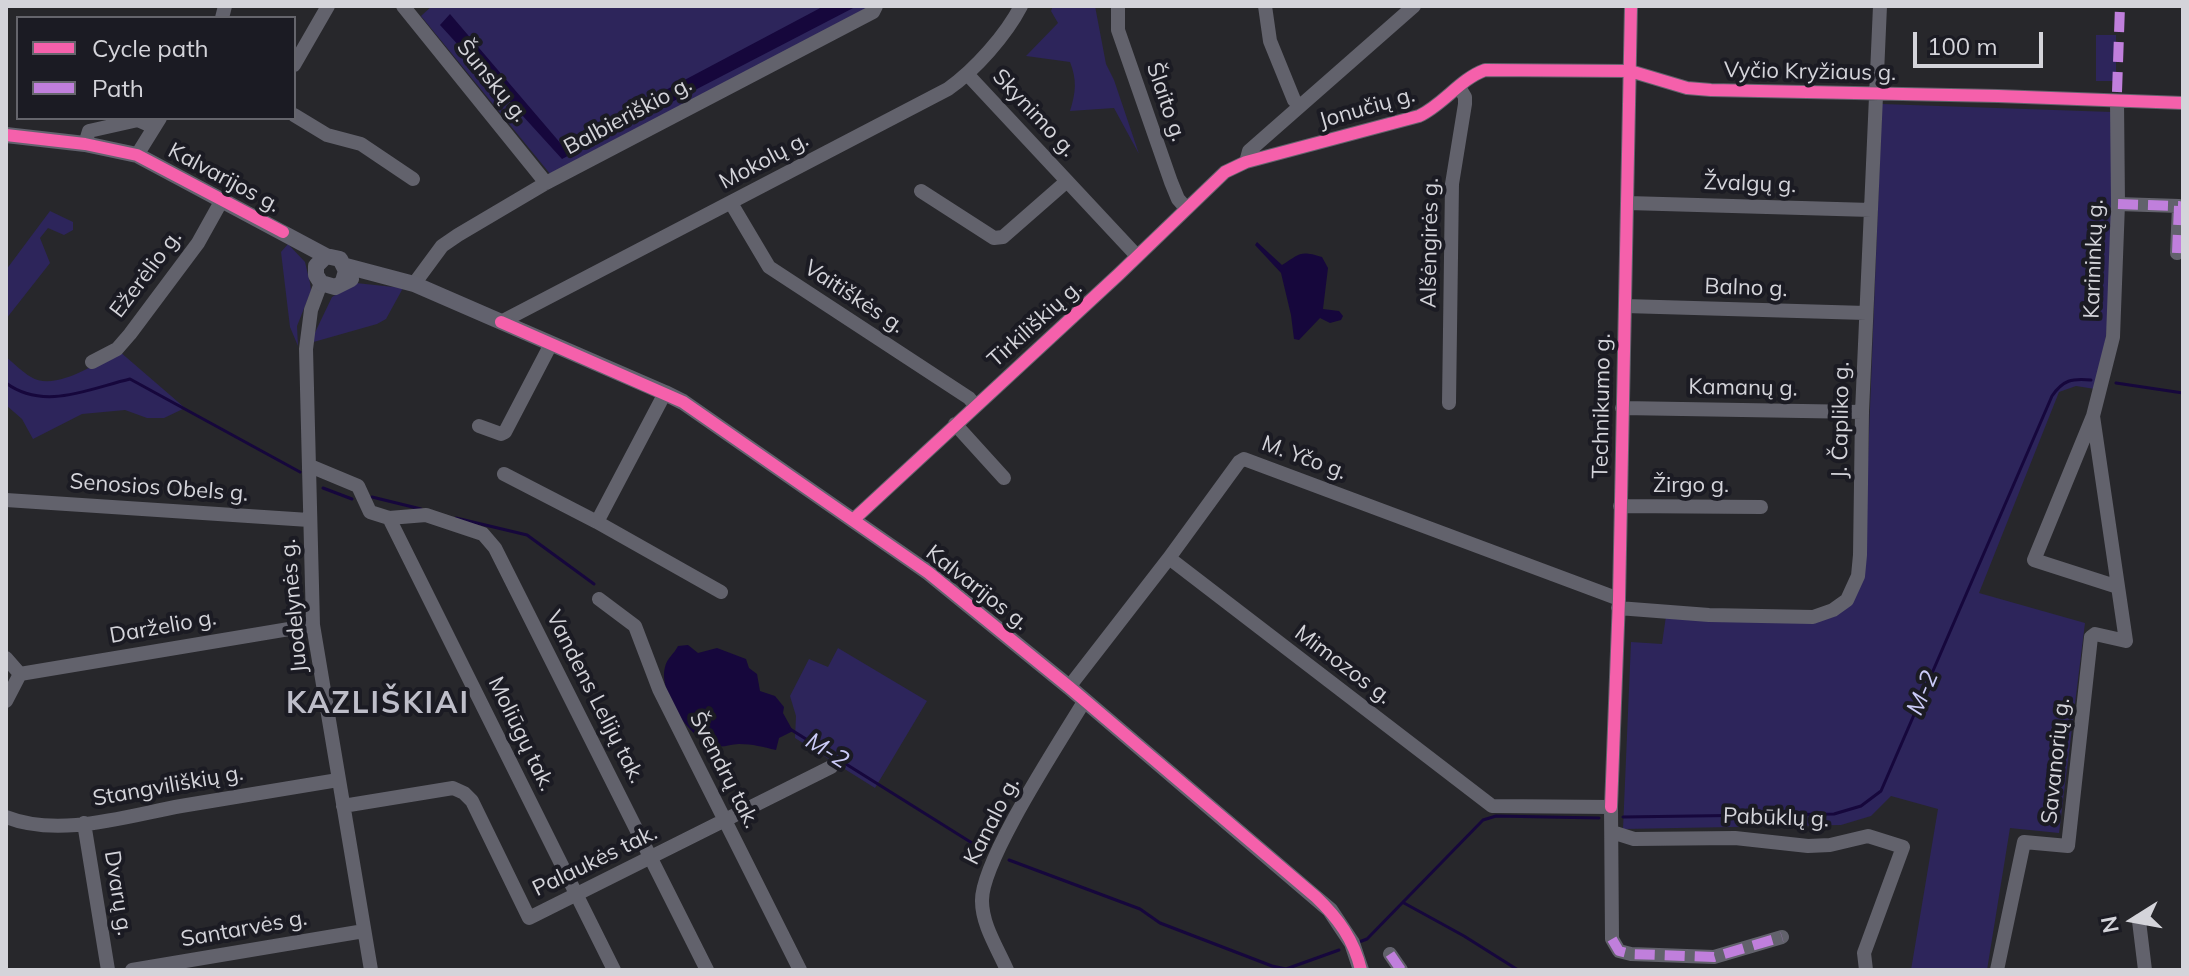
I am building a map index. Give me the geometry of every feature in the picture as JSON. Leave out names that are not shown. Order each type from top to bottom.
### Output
[{"type":"main road","name":"Kalvarijos g.","points":[[6,135],[85,144],[137,155],[283,232],[321,261],[336,257],[335,279],[394,278],[414,284],[683,402],[929,573],[1085,700],[1330,910],[1352,943],[1361,970]]},
{"type":"main road","points":[[321,261],[316,275],[335,279]]},
{"type":"street","points":[[296,62],[328,6]]},
{"type":"street","name":"Šunskų g.","points":[[403,6],[546,183]]},
{"type":"street","name":"Balbieriškio g.","points":[[414,284],[442,246],[546,183],[873,12],[876,6]]},
{"type":"street","name":"Mokolų g.","points":[[501,322],[948,89],[968,75],[1021,6]]},
{"type":"street","name":"Šlaito g.","points":[[1118,6],[1118,30],[1171,182],[1178,199],[1186,208]]},
{"type":"street","points":[[1265,6],[1270,41],[1299,105]]},
{"type":"street","name":"Tirkiliškių g.","points":[[853,520],[1225,172],[1246,162],[1249,151],[1414,6]]},
{"type":"street","name":"Technikumo g.","points":[[1631,6],[1611,807],[1612,939],[1619,951],[1646,963]]},
{"type":"street","name":"J. Čapliko g.","points":[[1618,604],[1709,615],[1813,617],[1841,604],[1854,588],[1858,576],[1880,6]]},
{"type":"street","name":"Jonučių g.","points":[[1246,162],[1419,116],[1430,111],[1478,72],[1494,68],[1630,71]]},
{"type":"street","name":"Vyčio Kryžiaus g.","points":[[1630,71],[1687,88],[1711,90],[2183,103]]},
{"type":"street","name":"Skynimo g.","points":[[968,75],[1137,256]]},
{"type":"street","name":"Alšėngirės g.","points":[[1449,403],[1452,184],[1465,104],[1459,87]]},
{"type":"street","name":"Karininkų g.","points":[[2093,416],[2113,337],[2118,204],[2117,101]]},
{"type":"street","points":[[296,116],[327,135],[361,144],[413,179]]},
{"type":"street","points":[[85,144],[89,131],[138,120],[157,122],[137,155]]},
{"type":"street","name":"Skynimo g.","points":[[921,191],[994,238],[1003,237],[1067,181]]},
{"type":"street","name":"Ežerėlio g.","points":[[92,362],[117,349],[130,334],[198,243],[222,200]]},
{"type":"street","name":"Vaitiškės g.","points":[[731,203],[769,267],[969,398],[975,405]]},
{"type":"street","name":"Žvalgų g.","points":[[1628,203],[1871,210]]},
{"type":"street","points":[[2118,204],[2179,206],[2177,253]]},
{"type":"street","name":"Juodelynės g.","points":[[335,279],[307,330],[313,625],[371,970]]},
{"type":"street","name":"Balno g.","points":[[1625,306],[1866,313]]},
{"type":"street","points":[[479,426],[501,434],[505,432],[551,344]]},
{"type":"street","points":[[597,522],[665,393]]},
{"type":"street","name":"Kamanų g.","points":[[1622,408],[1862,412]]},
{"type":"street","points":[[2093,416],[2118,587],[2034,560],[2093,416]]},
{"type":"street","points":[[955,424],[1004,478]]},
{"type":"street","name":"M. Yčo g.","points":[[1069,687],[1239,462],[1249,460],[1618,604]]},
{"type":"street","points":[[310,466],[358,486],[370,512],[389,518]]},
{"type":"street","points":[[504,474],[721,592]]},
{"type":"street","name":"Senosios Obels g.","points":[[6,500],[309,520]]},
{"type":"street","name":"Žirgo g.","points":[[1620,506],[1761,507]]},
{"type":"street","name":"Vandens Lelijų tak.","points":[[389,518],[426,515],[483,534],[495,548],[707,970]]},
{"type":"street","name":"Moliūgų tak.","points":[[389,518],[614,970]]},
{"type":"street","name":"Mimozos g.","points":[[1169,558],[1492,806],[1611,807]]},
{"type":"street","name":"Savanorių g.","points":[[1997,970],[2024,842],[2068,846],[2091,637],[2095,634],[2126,641],[2118,587]]},
{"type":"street","name":"Švendrų tak.","points":[[599,599],[635,626],[659,689],[800,970]]},
{"type":"street","name":"Darželio g.","points":[[20,674],[313,625]]},
{"type":"street","points":[[6,658],[20,674],[6,701]]},
{"type":"street","name":"Kanalo g.","points":[[1007,970],[990,934],[982,907],[983,887],[1014,821],[1085,700]]},
{"type":"street","name":"Palaukės tak.","points":[[343,806],[453,788],[464,793],[472,801],[529,918],[831,767]]},
{"type":"street","name":"Stangviliškių g.","points":[[6,817],[41,825],[84,823],[338,780]]},
{"type":"street","name":"Dvarų g.","points":[[84,823],[108,970]]},
{"type":"street","name":"Pabūklų g.","points":[[1612,832],[1634,839],[1735,838],[1808,846],[1830,845],[1868,836],[1903,847],[1864,953],[1866,970]]},
{"type":"street","points":[[2139,921],[2145,970]]},
{"type":"street","name":"Santarvės g.","points":[[132,970],[364,931]]},
{"type":"street","points":[[1646,963],[1714,957],[1782,937]]},
{"type":"street","points":[[1390,954],[1401,970]]},
{"type":"shaded area","points":[[432,6],[871,6],[551,175],[421,16]]},
{"type":"shaded area","points":[[824,6],[857,6],[562,159],[440,25],[450,14],[562,145]]},
{"type":"shaded area","points":[[1053,6],[1095,6],[1106,64],[1139,154],[1114,108],[1070,111],[1075,86],[1070,62],[1026,56],[1058,23],[1051,11]]},
{"type":"shaded area","points":[[2096,35],[2116,35],[2116,81],[2096,81]]},
{"type":"shaded area","points":[[1882,104],[2112,112],[2111,286],[2103,355],[2095,389],[2076,386],[2059,392],[1979,593],[2085,623],[2059,833],[2010,828],[1987,970],[1911,970],[1938,809],[1891,796],[1871,816],[1841,825],[1623,829],[1631,642],[1662,644],[1666,616],[1829,617],[1864,561]]},
{"type":"shaded area","points":[[50,211],[73,222],[73,230],[64,235],[48,228],[40,238],[50,263],[6,319],[6,270]]},
{"type":"shaded area","points":[[1257,242],[1282,265],[1300,254],[1322,257],[1328,268],[1323,309],[1339,311],[1343,316],[1341,320],[1330,323],[1320,318],[1299,340],[1294,339],[1281,273],[1255,245]]},
{"type":"shaded area","points":[[288,244],[305,262],[311,291],[297,326],[298,346],[290,327],[281,252]]},
{"type":"shaded area","points":[[356,283],[403,288],[386,319],[310,343],[332,297]]},
{"type":"shaded area","points":[[119,351],[185,408],[164,418],[147,418],[125,410],[82,414],[33,439],[22,419],[6,405],[6,357],[31,377],[52,381],[76,374]]},
{"type":"shaded area","points":[[688,645],[698,653],[717,648],[746,659],[749,668],[757,674],[760,691],[775,696],[784,707],[783,713],[793,731],[779,738],[776,750],[744,744],[715,746],[705,742],[686,725],[671,701],[664,677],[666,664],[678,646]]},
{"type":"shaded area","points":[[838,648],[927,701],[875,788],[795,738],[796,716],[790,696],[809,659],[828,667]]},
{"type":"waterway","points":[[6,383],[36,396],[51,397],[130,379],[300,472]]},
{"type":"waterway","name":"M-2","points":[[1623,817],[1834,814],[1861,806],[1881,791],[2052,396],[2068,381],[2091,380]]},
{"type":"waterway","name":"M-2","points":[[2116,383],[2183,393]]},
{"type":"waterway","points":[[323,488],[352,499]]},
{"type":"waterway","points":[[372,497],[421,509]]},
{"type":"waterway","points":[[456,518],[527,535],[594,584]]},
{"type":"waterway","name":"M-2","points":[[790,729],[980,848]]},
{"type":"waterway","name":"M-2","points":[[1359,942],[1367,939],[1483,820],[1496,816],[1599,818]]},
{"type":"waterway","name":"M-2","points":[[1009,860],[1140,909],[1160,923],[1272,966],[1286,969],[1339,950]]},
{"type":"waterway","points":[[1404,903],[1518,970]]},
{"type":"marked path","points":[[2117,92],[2120,6]]},
{"type":"marked path","points":[[2118,204],[2179,206],[2177,253]]},
{"type":"marked path","points":[[1612,939],[1619,951],[1631,954],[1714,957],[1782,937]]},
{"type":"marked path","points":[[1390,954],[1401,970]]},
{"type":"cycle path","points":[[1611,807],[1619,599],[1631,6]]},
{"type":"cycle path","points":[[853,520],[1225,172],[1246,162],[1419,116],[1485,70],[1630,71],[1687,88],[1711,90],[2183,103]]},
{"type":"cycle path","points":[[6,135],[85,144],[137,155],[283,232]]},
{"type":"cycle path","points":[[501,322],[683,402],[929,573],[1069,687],[1316,897],[1344,930],[1361,970]]},
{"type":"district","name":"KAZLIŠKIAI","points":[[378,704]]}]
